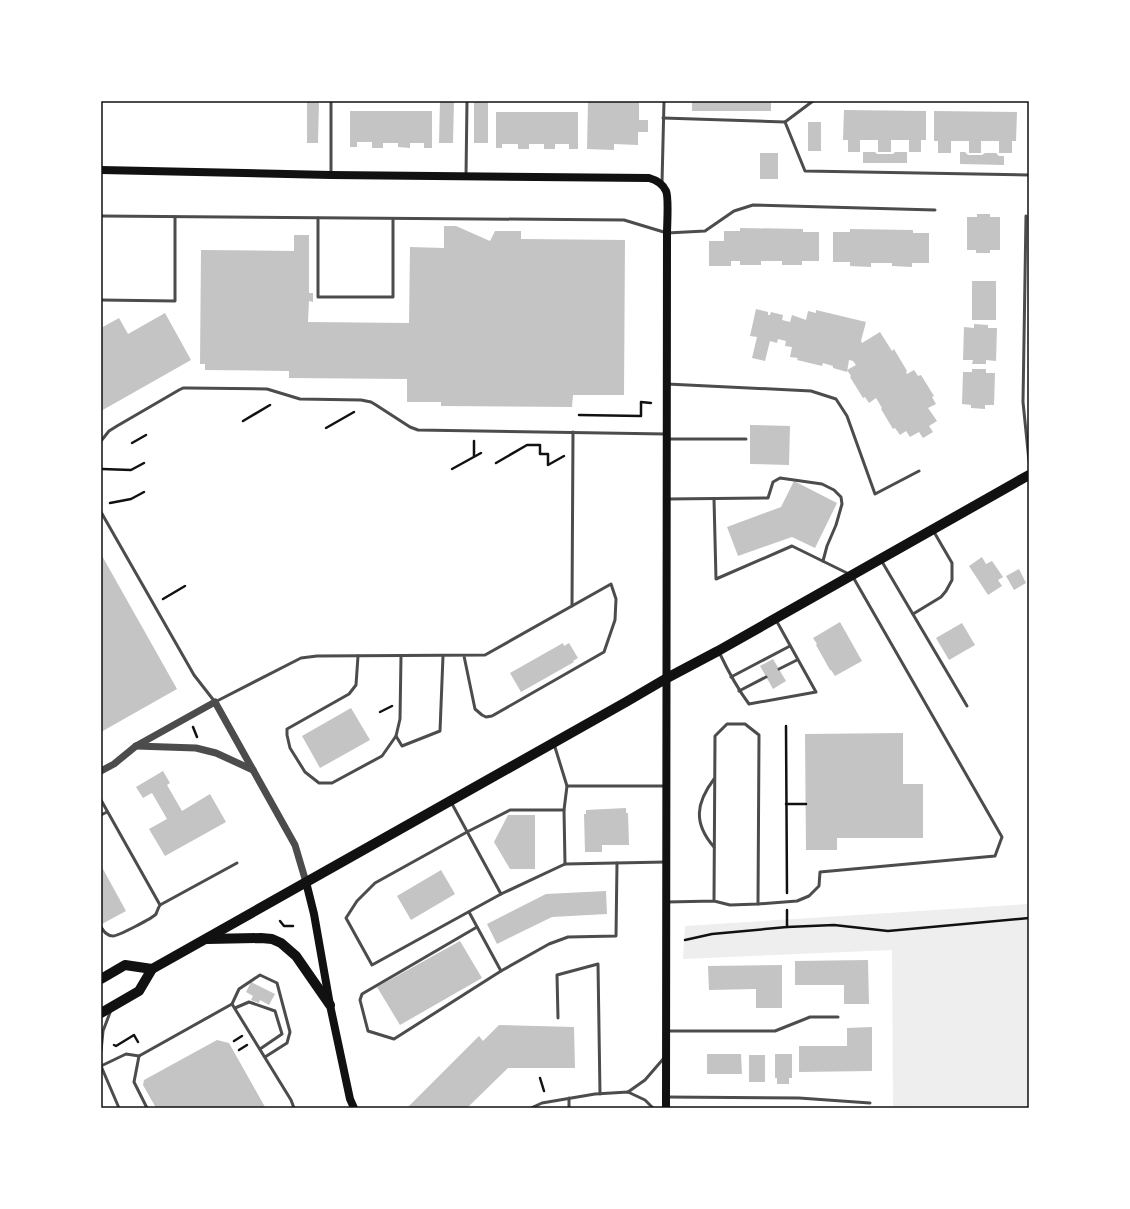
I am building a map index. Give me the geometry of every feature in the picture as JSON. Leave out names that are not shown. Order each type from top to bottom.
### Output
[{"type":"main road","points":[[101,170],[331,175],[649,178],[654,179],[662,185],[666,191],[666,1108]]},
{"type":"main road","points":[[101,1013],[139,991],[152,969],[1029,475]]},
{"type":"main road","points":[[306,882],[314,914],[330,1005],[350,1099],[354,1108]]},
{"type":"main road","points":[[205,939],[261,938],[272,939],[281,943],[296,956],[330,1005]]},
{"type":"main road","points":[[101,978],[125,965],[152,969]]},
{"type":"street","points":[[101,771],[114,764],[136,746],[216,702],[295,844],[306,882]]},
{"type":"street","points":[[136,746],[196,748],[216,753],[254,770]]},
{"type":"lane","points":[[331,101],[331,175]]},
{"type":"lane","points":[[466,176],[467,101]]},
{"type":"lane","points":[[662,185],[664,101]]},
{"type":"lane","points":[[663,118],[785,122],[813,101]]},
{"type":"lane","points":[[785,122],[805,172],[1029,175]]},
{"type":"lane","points":[[101,216],[624,220],[667,234],[705,231],[734,212],[753,205],[935,210]]},
{"type":"lane","points":[[1026,216],[1023,402],[1029,462]]},
{"type":"lane","points":[[101,300],[175,300],[175,217]]},
{"type":"lane","points":[[318,218],[318,296],[393,296],[393,219]]},
{"type":"lane","points":[[667,384],[811,391],[836,398],[847,416],[875,494],[918,471]]},
{"type":"lane","points":[[101,441],[109,431],[116,426],[179,390],[187,388],[267,389],[300,399],[361,400],[371,402],[410,427],[418,430],[573,432],[746,439]]},
{"type":"lane","points":[[572,606],[573,432]]},
{"type":"lane","points":[[667,499],[768,498],[774,482],[780,478],[822,484],[834,490],[841,497],[842,504],[836,526],[827,546],[823,561]]},
{"type":"lane","points":[[667,902],[714,902],[730,906],[797,902],[808,896],[819,886],[820,872],[994,856],[1002,837],[852,575],[792,546],[716,579],[714,499]]},
{"type":"lane","points":[[101,512],[194,675],[216,702],[301,658],[317,656],[485,655],[611,584],[616,599],[616,614],[604,652],[492,716],[482,716],[475,709],[464,656]]},
{"type":"lane","points":[[913,614],[941,597],[952,580],[952,563],[933,529]]},
{"type":"lane","points":[[880,559],[966,706]]},
{"type":"lane","points":[[718,650],[739,691],[749,704],[816,692],[775,618]]},
{"type":"lane","points":[[731,677],[790,646]]},
{"type":"lane","points":[[358,656],[356,685],[349,694],[287,729],[290,748],[305,772],[319,783],[332,783],[382,756],[396,736],[400,719],[401,656]]},
{"type":"lane","points":[[396,736],[402,746],[440,731],[443,656]]},
{"type":"lane","points":[[779,669],[797,660]]},
{"type":"lane","points":[[739,691],[766,677]]},
{"type":"lane","points":[[714,902],[715,736],[727,724],[745,724],[759,735],[758,904]]},
{"type":"lane","points":[[554,742],[567,786],[564,810],[565,864]]},
{"type":"lane","points":[[714,779],[708,787],[702,800],[699,822],[703,833],[714,848]]},
{"type":"lane","points":[[567,786],[667,786]]},
{"type":"lane","points":[[101,800],[160,905]]},
{"type":"lane","points":[[450,801],[501,894]]},
{"type":"lane","points":[[564,810],[510,810],[375,883],[357,901],[346,918],[372,965],[501,894],[565,864],[667,862]]},
{"type":"lane","points":[[101,815],[107,812]]},
{"type":"lane","points":[[101,927],[107,935],[119,935],[155,915],[160,905],[237,863]]},
{"type":"lane","points":[[477,927],[362,994],[360,1000],[368,1031],[394,1039],[502,971],[550,944],[568,937],[616,936],[617,863]]},
{"type":"lane","points":[[469,912],[502,971]]},
{"type":"lane","points":[[558,1018],[557,975],[598,964],[600,1094]]},
{"type":"lane","points":[[119,1108],[101,1066],[126,1054],[139,1056],[232,1004],[239,989],[260,975],[277,983],[290,1032],[288,1043],[265,1057]]},
{"type":"lane","points":[[236,1008],[249,1002],[275,1011],[282,1034],[260,1049]]},
{"type":"lane","points":[[232,1004],[236,1008],[291,1100],[294,1108]]},
{"type":"lane","points":[[101,1051],[103,1031],[114,1006]]},
{"type":"lane","points":[[666,1031],[775,1031],[810,1017],[838,1017]]},
{"type":"lane","points":[[628,1092],[645,1080],[666,1054]]},
{"type":"lane","points":[[139,1056],[134,1082],[147,1108]]},
{"type":"lane","points":[[532,1108],[542,1103],[569,1098],[628,1092],[645,1100],[653,1108]]},
{"type":"lane","points":[[666,1097],[799,1098],[870,1103]]},
{"type":"lane","points":[[569,1098],[569,1108]]},
{"type":"path","points":[[579,415],[641,416],[641,402],[650,402]]},
{"type":"path","points":[[243,421],[270,405]]},
{"type":"path","points":[[326,428],[354,412]]},
{"type":"path","points":[[132,442],[146,435]]},
{"type":"path","points":[[474,441],[474,457]]},
{"type":"path","points":[[496,463],[527,445],[540,445],[540,454],[548,454],[548,465],[564,456]]},
{"type":"path","points":[[452,469],[481,453]]},
{"type":"path","points":[[102,468],[131,470],[144,463]]},
{"type":"path","points":[[110,503],[131,499],[144,492]]},
{"type":"path","points":[[164,599],[185,586]]},
{"type":"path","points":[[380,712],[393,705]]},
{"type":"path","points":[[192,726],[198,736],[197,741]]},
{"type":"path","points":[[786,726],[787,927]]},
{"type":"path","points":[[786,804],[806,804]]},
{"type":"path","points":[[684,940],[712,934],[787,927],[834,925],[888,931],[1029,918]]},
{"type":"path","points":[[280,921],[284,926],[293,926]]},
{"type":"path","points":[[114,1045],[116,1046],[134,1035],[138,1042]]},
{"type":"path","points":[[540,1078],[544,1091]]},
{"type":"shaded area","points":[[1029,904],[1029,1108],[1001,1108],[1001,1106],[893,1107],[892,950],[683,959],[685,926]]},
{"type":"building","points":[[307,101],[319,101],[318,143],[307,143]]},
{"type":"building","points":[[440,101],[454,101],[453,143],[439,143]]},
{"type":"building","points":[[474,101],[488,101],[488,143],[474,143]]},
{"type":"building","points":[[588,101],[639,101],[639,120],[648,120],[648,132],[638,132],[638,145],[614,144],[614,150],[587,149]]},
{"type":"building","points":[[692,101],[771,101],[771,111],[692,111]]},
{"type":"building","points":[[844,110],[926,111],[926,140],[921,140],[921,152],[909,152],[909,140],[891,140],[891,152],[878,152],[878,140],[860,140],[860,152],[848,152],[848,140],[843,140]]},
{"type":"building","points":[[350,111],[432,111],[432,148],[424,148],[424,143],[410,143],[410,148],[398,147],[398,143],[383,143],[383,148],[372,148],[372,142],[357,142],[357,147],[350,147]]},
{"type":"building","points":[[934,111],[1017,112],[1016,141],[1012,141],[1012,153],[999,153],[999,141],[981,141],[981,153],[969,153],[969,141],[951,141],[951,153],[938,153],[938,141],[934,141]]},
{"type":"building","points":[[496,112],[578,112],[578,149],[569,149],[569,144],[555,144],[555,149],[544,149],[544,144],[529,144],[529,149],[518,149],[518,144],[502,144],[502,148],[496,148]]},
{"type":"building","points":[[808,122],[821,122],[821,151],[808,151]]},
{"type":"building","points":[[863,152],[893,154],[895,152],[907,152],[907,163],[863,163]]},
{"type":"building","points":[[960,152],[965,152],[968,155],[996,153],[999,156],[1004,156],[1004,165],[960,164]]},
{"type":"building","points":[[760,153],[778,153],[778,179],[760,179]]},
{"type":"building","points":[[977,214],[990,214],[990,217],[1000,217],[1000,250],[990,250],[990,253],[976,253],[976,250],[967,250],[967,217],[977,217]]},
{"type":"building","points":[[444,226],[456,226],[490,241],[495,231],[521,231],[521,239],[625,240],[624,395],[573,395],[572,407],[441,406],[441,402],[407,402],[407,379],[289,378],[289,371],[205,370],[205,364],[200,364],[201,250],[294,251],[294,235],[309,235],[309,293],[313,293],[313,302],[309,301],[308,322],[409,323],[410,247],[444,248]]},
{"type":"building","points":[[740,228],[803,229],[803,232],[819,232],[819,261],[802,261],[802,265],[782,265],[782,261],[761,261],[761,265],[740,265],[740,261],[731,261],[731,266],[709,266],[709,241],[724,241],[724,231],[740,231]]},
{"type":"building","points":[[850,229],[913,230],[913,233],[929,233],[929,263],[912,263],[912,267],[892,266],[892,263],[871,263],[871,267],[850,266],[850,262],[833,262],[833,232],[850,232]]},
{"type":"building","points":[[972,281],[996,281],[996,320],[972,320]]},
{"type":"building","points":[[756,309],[768,312],[768,315],[770,315],[771,312],[783,315],[782,320],[790,322],[792,315],[806,320],[808,311],[816,313],[816,310],[866,322],[861,341],[862,343],[880,332],[892,351],[894,349],[907,371],[907,374],[914,370],[918,376],[921,375],[934,396],[932,397],[936,404],[928,408],[937,421],[929,426],[933,432],[923,438],[919,432],[910,437],[906,431],[900,435],[895,428],[893,429],[876,398],[869,403],[865,397],[863,398],[847,370],[847,372],[823,363],[822,366],[797,360],[798,358],[790,357],[792,347],[785,346],[786,341],[778,339],[777,343],[770,341],[765,361],[752,358],[757,337],[750,336]],"holes":[[[849,360],[853,361],[856,365],[847,370]]]},
{"type":"building","points":[[165,313],[191,360],[101,411],[101,328],[119,318],[128,334]]},
{"type":"building","points":[[974,324],[988,325],[988,328],[997,328],[996,361],[986,360],[986,364],[972,364],[973,360],[963,360],[964,327],[974,328]]},
{"type":"building","points":[[972,369],[986,369],[986,373],[995,373],[994,405],[985,405],[985,409],[971,408],[971,405],[962,404],[963,372],[972,372]]},
{"type":"building","points":[[750,425],[790,426],[789,465],[750,464]]},
{"type":"building","points":[[794,481],[837,503],[815,548],[792,537],[738,556],[727,527],[781,507]]},
{"type":"building","points":[[101,554],[177,689],[101,732]]},
{"type":"building","points":[[982,557],[986,564],[992,561],[1003,577],[998,580],[1002,586],[988,595],[969,566]]},
{"type":"building","points":[[1019,569],[1026,583],[1014,590],[1006,576]]},
{"type":"building","points":[[840,622],[862,661],[835,676],[830,670],[813,638]]},
{"type":"building","points":[[962,623],[975,645],[949,660],[936,638]]},
{"type":"building","points":[[563,643],[564,646],[569,643],[578,658],[573,661],[574,662],[521,692],[510,673]]},
{"type":"building","points":[[773,659],[786,681],[773,689],[760,666]]},
{"type":"building","points":[[351,708],[370,740],[320,768],[302,736]]},
{"type":"building","points":[[903,733],[903,784],[923,784],[923,838],[837,838],[837,850],[806,850],[805,734]]},
{"type":"building","points":[[163,771],[170,783],[167,785],[182,811],[210,794],[226,822],[165,856],[149,829],[167,819],[152,793],[143,798],[136,787]]},
{"type":"building","points":[[626,808],[626,813],[628,813],[629,845],[602,845],[602,852],[585,852],[584,814],[586,814],[586,810]]},
{"type":"building","points":[[508,815],[535,815],[535,869],[510,869],[494,842]]},
{"type":"building","points":[[103,869],[126,911],[102,924],[101,870]]},
{"type":"building","points":[[441,870],[455,894],[411,920],[397,896]]},
{"type":"building","points":[[606,891],[607,914],[552,917],[497,944],[487,924],[546,894]]},
{"type":"building","points":[[460,941],[482,978],[400,1025],[377,987]]},
{"type":"building","points":[[868,960],[869,1004],[844,1004],[844,985],[795,985],[795,961]]},
{"type":"building","points":[[782,965],[782,1008],[756,1008],[756,989],[709,990],[708,966]]},
{"type":"building","points":[[251,982],[275,994],[269,1005],[260,1000],[259,1003],[251,1000],[253,996],[246,992]]},
{"type":"building","points":[[499,1025],[574,1027],[575,1068],[508,1068],[467,1108],[407,1108],[479,1036],[483,1041]]},
{"type":"building","points":[[872,1027],[872,1071],[799,1072],[799,1046],[847,1046],[847,1028]]},
{"type":"building","points":[[217,1040],[229,1043],[265,1107],[156,1108],[143,1085],[144,1080]]},
{"type":"building","points":[[707,1054],[741,1054],[742,1074],[707,1074]]},
{"type":"building","points":[[775,1054],[792,1054],[792,1078],[789,1078],[789,1084],[777,1084],[777,1078],[775,1078]]},
{"type":"building","points":[[749,1055],[765,1055],[765,1082],[749,1082]]}]
